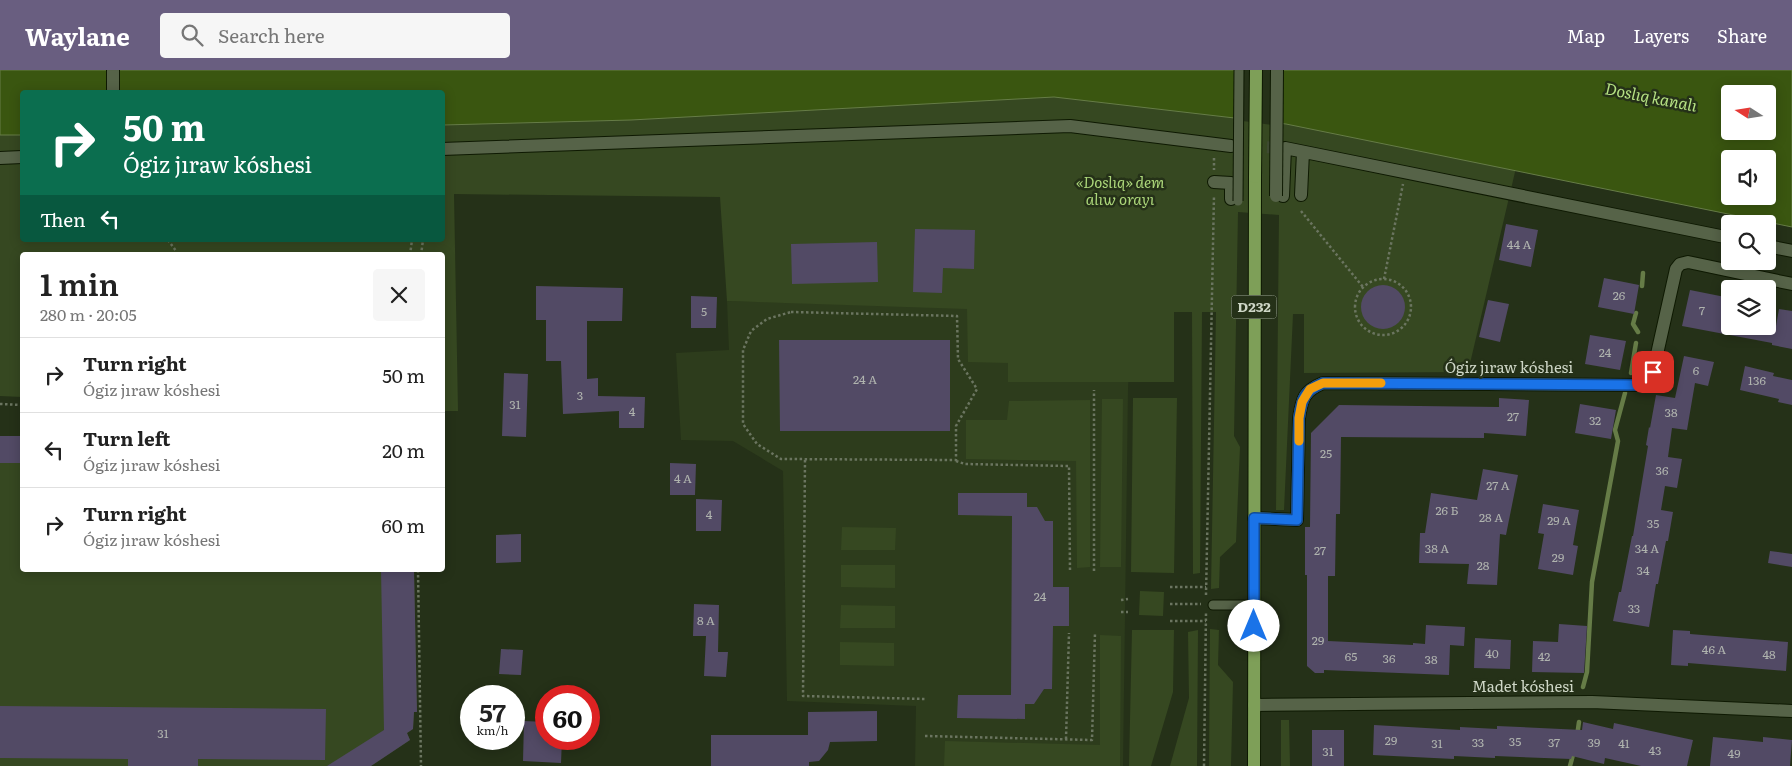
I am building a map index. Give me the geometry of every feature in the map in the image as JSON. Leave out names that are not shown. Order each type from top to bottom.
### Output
[{"type":"main road","name":"D232","points":[[1254,766],[1256,70]]},
{"type":"street","points":[[113,70],[113,90]]},
{"type":"street","points":[[1277,70],[1280,196],[1284,148],[1721,236]]},
{"type":"street","points":[[445,149],[1070,126],[1231,146]]},
{"type":"street","points":[[1301,195],[1303,152]]},
{"type":"street","points":[[0,158],[20,157]]},
{"type":"street","points":[[1214,182],[1231,183],[1234,200]]},
{"type":"street","points":[[1776,248],[1792,251]]},
{"type":"street","name":"Ógiz jıraw kóshesi","points":[[1254,518],[1297,520],[1299,418],[1302,402],[1310,389],[1323,383],[1638,385],[1649,382],[1653,372],[1676,269],[1680,264],[1688,262],[1792,284]]},
{"type":"street","name":"Madet kóshesi","points":[[1254,705],[1592,702],[1792,711]]},
{"type":"lane","points":[[1234,200],[1239,70]]},
{"type":"lane","points":[[1213,605],[1254,606]]},
{"type":"path","points":[[1170,604],[1206,604],[1214,144]]},
{"type":"path","points":[[1384,278],[1405,173]]},
{"type":"path","points":[[1301,211],[1363,287]]},
{"type":"path","points":[[1384,278],[1393,280],[1401,285],[1407,292],[1410,301],[1408,320],[1402,327],[1386,335],[1368,331],[1361,325],[1355,308],[1356,299],[1363,287],[1374,280],[1384,278]]},
{"type":"path","points":[[956,460],[956,426],[976,389],[958,360],[957,316],[790,312],[767,319],[751,331],[743,350],[744,424],[757,444],[781,459],[956,460],[965,464],[1069,466],[1070,571]]},
{"type":"path","points":[[1094,390],[1094,571]]},
{"type":"path","points":[[0,404],[20,404]]},
{"type":"path","points":[[805,460],[802,696],[925,699]]},
{"type":"path","points":[[418,572],[421,766]]},
{"type":"path","points":[[1170,587],[1206,587]]},
{"type":"path","points":[[1121,600],[1128,599]]},
{"type":"path","points":[[1121,612],[1128,612]]},
{"type":"path","points":[[1204,766],[1206,612]]},
{"type":"path","points":[[1170,621],[1206,621]]},
{"type":"path","points":[[1066,739],[1069,633]]},
{"type":"path","points":[[925,736],[1092,740],[1095,633]]},
{"type":"shaded area","points":[[727,301],[1131,312],[1128,390],[1123,766],[915,766],[916,706],[787,701],[783,471],[733,441],[681,440],[676,353],[729,350]]},
{"type":"green space","name":"«Doslıq» dem alıw orayı","points":[[0,70],[1539,70],[1468,372],[1304,373],[1304,314],[1293,314],[1284,510],[1276,510],[1279,215],[1238,212],[1234,436],[1240,447],[1236,542],[1220,557],[1219,588],[1211,589],[1216,312],[1202,312],[1200,573],[1193,574],[1192,312],[1174,312],[1174,382],[1008,382],[1008,363],[968,362],[967,309],[727,301],[720,197],[454,194],[458,411],[445,411],[445,252],[20,252],[20,397],[0,396]]},
{"type":"green space","points":[[1133,398],[1177,398],[1174,573],[1131,572]]},
{"type":"green space","points":[[1102,399],[1123,399],[1121,567],[1100,567]]},
{"type":"green space","points":[[1090,400],[1090,567],[1077,568],[1076,461],[966,459],[966,420],[1007,420],[1009,401]]},
{"type":"green space","points":[[0,436],[20,436],[20,572],[414,572],[417,712],[414,712],[413,729],[407,733],[410,740],[371,766],[0,766]]},
{"type":"green space","points":[[842,527],[896,528],[895,550],[841,550]]},
{"type":"green space","points":[[841,565],[895,565],[895,588],[841,587]]},
{"type":"green space","points":[[1140,591],[1164,592],[1163,616],[1139,615]]},
{"type":"green space","points":[[841,605],[895,606],[895,628],[840,628]]},
{"type":"green space","points":[[1210,629],[1219,630],[1218,665],[1233,682],[1231,766],[1209,766]]},
{"type":"green space","points":[[1132,630],[1174,630],[1173,692],[1151,766],[1129,766]]},
{"type":"green space","points":[[1198,630],[1197,766],[1170,766],[1189,698],[1188,632]]},
{"type":"green space","points":[[1100,635],[1121,636],[1120,766],[944,766],[945,741],[1100,745]]},
{"type":"green space","points":[[840,642],[894,643],[894,666],[840,665]]},
{"type":"green space","points":[[1281,720],[1289,720],[1290,766],[1281,766]]},
{"type":"water","name":"Doslıq kanalı","points":[[0,70],[1792,70],[1792,227],[1776,224],[1776,215],[1733,215],[1286,124],[1054,97],[631,120],[445,125],[445,90],[20,90],[20,135],[0,135]]},
{"type":"pier","points":[[1236,70],[1280,70],[1280,126],[1236,120]]},
{"type":"building","points":[[1506,224],[1538,230],[1531,267],[1499,260]]},
{"type":"building","points":[[915,229],[975,230],[974,269],[943,268],[942,293],[913,292]]},
{"type":"building","points":[[877,242],[878,282],[792,284],[791,244]]},
{"type":"building","points":[[1604,278],[1639,285],[1634,314],[1598,307]]},
{"type":"building","points":[[1379,285],[1387,285],[1399,291],[1405,307],[1399,323],[1387,329],[1379,329],[1367,323],[1361,311],[1361,303],[1367,291]]},
{"type":"building","points":[[536,286],[623,288],[622,321],[587,321],[587,379],[598,378],[598,396],[645,397],[644,428],[619,428],[619,411],[563,414],[561,361],[546,361],[546,320],[536,320]]},
{"type":"building","points":[[1690,290],[1721,296],[1721,333],[1682,326]]},
{"type":"building","points":[[691,296],[717,297],[716,328],[691,328]]},
{"type":"building","points":[[1488,300],[1509,304],[1500,342],[1479,337]]},
{"type":"building","points":[[1779,309],[1792,311],[1792,349],[1772,345],[1772,343],[1730,335],[1776,335]]},
{"type":"building","points":[[1590,335],[1626,341],[1620,370],[1585,364]]},
{"type":"building","points":[[779,340],[950,340],[950,431],[780,431]]},
{"type":"building","points":[[1684,356],[1714,362],[1708,386],[1695,383],[1687,430],[1672,428],[1668,457],[1682,459],[1677,488],[1665,486],[1661,510],[1673,512],[1658,584],[1656,584],[1649,627],[1613,621],[1633,536],[1648,446],[1646,445],[1656,395],[1675,398]]},
{"type":"building","points":[[1745,366],[1774,373],[1773,376],[1792,380],[1792,405],[1778,402],[1779,399],[1740,390]]},
{"type":"building","points":[[504,373],[528,374],[526,437],[502,436]]},
{"type":"building","points":[[1499,398],[1529,400],[1526,436],[1484,433],[1484,438],[1341,437],[1340,514],[1336,514],[1335,576],[1328,576],[1328,641],[1425,644],[1426,625],[1465,627],[1464,646],[1450,645],[1449,675],[1324,670],[1324,673],[1315,673],[1307,666],[1307,575],[1305,575],[1305,527],[1310,527],[1311,433],[1339,405],[1499,407]]},
{"type":"building","points":[[1580,404],[1616,410],[1611,439],[1575,433]]},
{"type":"building","points":[[0,436],[20,436],[20,463],[0,463]]},
{"type":"building","points":[[670,463],[696,464],[695,495],[670,495]]},
{"type":"building","points":[[1483,469],[1518,475],[1506,535],[1500,534],[1497,585],[1467,584],[1469,564],[1419,563],[1420,533],[1425,533],[1431,493],[1477,500]]},
{"type":"building","points":[[958,493],[1027,493],[1027,507],[1037,507],[1045,521],[1053,521],[1053,587],[1069,587],[1069,626],[1053,626],[1052,689],[1044,689],[1034,704],[1025,704],[1025,719],[957,718],[958,695],[1011,695],[1012,516],[958,515]]},
{"type":"building","points":[[696,499],[722,500],[721,531],[696,531]]},
{"type":"building","points":[[1543,504],[1579,510],[1573,545],[1578,546],[1573,575],[1538,569],[1544,534],[1538,533]]},
{"type":"building","points":[[521,534],[521,562],[496,563],[496,535]]},
{"type":"building","points":[[1770,551],[1792,554],[1792,567],[1768,563]]},
{"type":"building","points":[[381,572],[414,572],[417,712],[414,712],[413,729],[407,733],[410,740],[371,766],[327,766],[384,730]]},
{"type":"building","points":[[694,604],[719,605],[718,652],[728,652],[726,677],[704,676],[706,636],[693,636]]},
{"type":"building","points":[[1559,624],[1587,626],[1584,673],[1532,672],[1533,641],[1558,642]]},
{"type":"building","points":[[1673,630],[1690,631],[1690,634],[1788,642],[1786,671],[1688,663],[1688,666],[1671,665]]},
{"type":"building","points":[[1475,638],[1511,640],[1510,669],[1474,668]]},
{"type":"building","points":[[501,649],[523,650],[521,675],[499,674]]},
{"type":"building","points":[[0,706],[326,709],[325,760],[198,759],[198,766],[128,766],[128,759],[0,758]]},
{"type":"building","points":[[877,711],[877,741],[830,742],[828,750],[819,761],[809,762],[809,766],[711,766],[711,735],[808,735],[808,712]]},
{"type":"building","points":[[525,721],[535,722],[535,750],[562,750],[561,763],[523,761]]},
{"type":"building","points":[[1583,722],[1613,729],[1614,723],[1693,740],[1687,766],[1641,766],[1605,758],[1604,764],[1572,756],[1571,759],[1454,756],[1454,759],[1373,755],[1374,725],[1460,730],[1460,727],[1497,729],[1497,726],[1582,730]]},
{"type":"building","points":[[1312,730],[1344,730],[1344,766],[1312,766]]},
{"type":"building","points":[[1713,737],[1763,742],[1763,737],[1792,740],[1790,766],[1710,766]]},
{"type":"waterway","points":[[1642,286],[1643,273]]},
{"type":"waterway","points":[[1636,313],[1633,324],[1638,332]]},
{"type":"waterway","points":[[1631,373],[1636,343]]},
{"type":"waterway","points":[[1583,687],[1587,672],[1592,582],[1618,441],[1615,430],[1625,393]]},
{"type":"waterway","points":[[1577,736],[1579,722]]},
{"type":"waterway","points":[[1570,766],[1574,751]]},
{"type":"tunnel","points":[[1231,146],[1285,148]]},
{"type":"slow traffic","points":[[1299,441],[1299,418],[1302,402],[1310,389],[1323,383],[1381,383]]},
{"type":"route","points":[[1254,626],[1254,518],[1297,520],[1299,418],[1302,402],[1310,389],[1323,383],[1638,385],[1649,382],[1653,372]]}]
